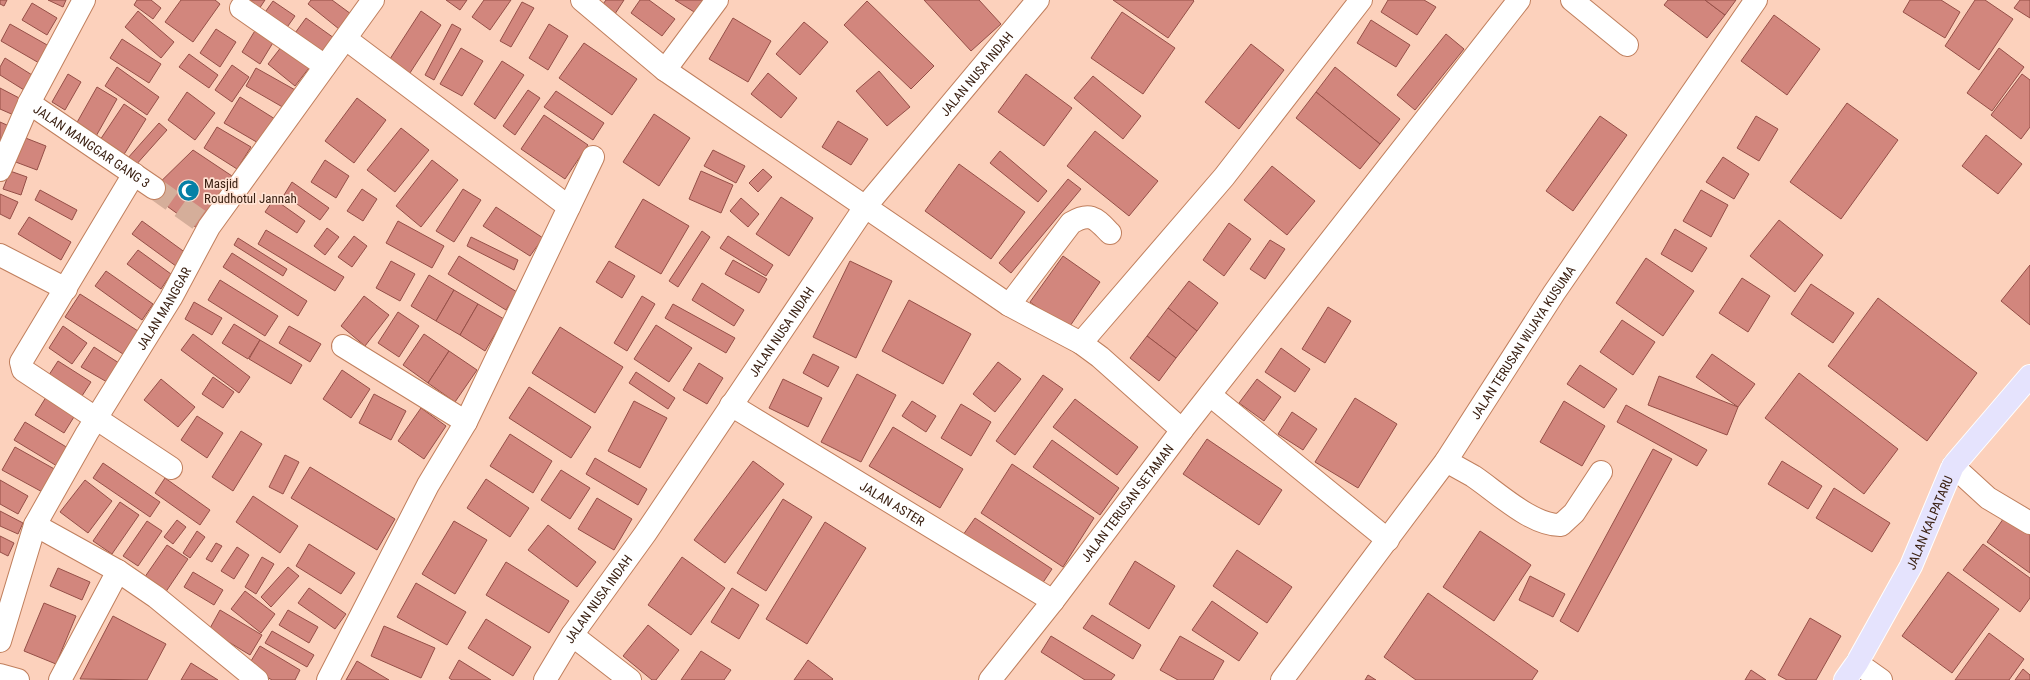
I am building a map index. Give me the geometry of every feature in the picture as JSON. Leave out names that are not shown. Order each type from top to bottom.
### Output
[{"type":"main road","name":"JALAN KALPATARU","points":[[1851,671],[1911,566],[1953,466],[2030,376]]},
{"type":"street","points":[[0,170],[29,103],[84,0]]},
{"type":"street","name":"JALAN MANGGAR","points":[[0,641],[35,525],[96,418],[172,298],[205,225],[346,39],[373,0]]},
{"type":"street","name":"JALAN TERUSAN SETAMAN","points":[[582,0],[665,70],[1009,305],[1081,343],[1100,357],[1182,430],[1053,601],[990,680]]},
{"type":"street","points":[[665,70],[717,0]]},
{"type":"street","name":"JALAN NUSA INDAH","points":[[546,680],[572,635],[645,534],[865,207],[1038,0]]},
{"type":"street","points":[[1081,343],[1224,177],[1361,0]]},
{"type":"street","points":[[1182,430],[1519,0]]},
{"type":"street","points":[[1572,0],[1627,45]]},
{"type":"street","name":"JALAN TERUSAN WIJAYA KUSUMA","points":[[1282,680],[1446,461],[1554,293],[1756,0]]},
{"type":"street","points":[[242,8],[325,66]]},
{"type":"street","points":[[346,39],[570,207]]},
{"type":"street","name":"JALAN MANGGAR GANG 3","points":[[29,103],[154,188]]},
{"type":"street","points":[[328,680],[428,485],[466,422],[593,157]]},
{"type":"street","points":[[134,174],[21,362],[21,367],[23,370],[172,468]]},
{"type":"street","points":[[1009,305],[1071,223],[1081,217],[1094,218],[1110,233]]},
{"type":"street","points":[[0,255],[66,289]]},
{"type":"street","points":[[343,346],[466,422]]},
{"type":"street","points":[[1210,395],[1388,540]]},
{"type":"street","name":"JALAN ASTER","points":[[731,405],[1053,601]]},
{"type":"street","points":[[1446,461],[1473,476],[1528,514],[1554,525],[1561,525],[1574,513],[1601,472]]},
{"type":"street","points":[[1953,466],[1988,498],[2030,523]]},
{"type":"street","points":[[35,525],[118,571],[156,597],[257,680]]},
{"type":"street","points":[[60,680],[118,571]]},
{"type":"street","points":[[572,635],[630,680]]},
{"type":"street","points":[[1851,671],[1881,680]]},
{"type":"street","points":[[0,675],[18,680]]},
{"type":"building","points":[[0,0],[7,0],[4,6],[0,4]]},
{"type":"building","points":[[48,0],[66,0],[63,7]]},
{"type":"building","points":[[137,0],[151,0],[161,8],[153,19],[134,5]]},
{"type":"building","points":[[181,0],[215,0],[220,4],[193,42],[165,22]]},
{"type":"building","points":[[241,0],[265,0],[257,12]]},
{"type":"building","points":[[311,0],[332,0],[351,14],[339,29],[308,4]]},
{"type":"building","points":[[446,0],[467,0],[460,10]]},
{"type":"building","points":[[484,0],[511,0],[490,30],[472,17]]},
{"type":"building","points":[[606,0],[624,0],[611,20],[598,11]]},
{"type":"building","points":[[640,0],[649,0],[675,19],[662,36],[631,13]]},
{"type":"building","points":[[675,0],[709,0],[699,15]]},
{"type":"building","points":[[924,0],[979,0],[1001,24],[971,51]]},
{"type":"building","points":[[1113,0],[1193,0],[1194,1],[1168,38]]},
{"type":"building","points":[[1388,0],[1424,0],[1436,7],[1417,35],[1381,12]]},
{"type":"building","points":[[1668,0],[1705,0],[1725,15],[1707,38],[1664,5]]},
{"type":"building","points":[[1705,0],[1736,0],[1725,15]]},
{"type":"building","points":[[1910,0],[1941,0],[1960,12],[1945,38],[1903,12]]},
{"type":"building","points":[[1975,0],[1985,0],[2013,19],[1979,70],[1945,46]]},
{"type":"building","points":[[2020,0],[2030,0],[2030,18],[2014,8]]},
{"type":"building","points":[[273,1],[295,16],[283,33],[261,18]]},
{"type":"building","points":[[867,1],[934,66],[911,89],[844,25]]},
{"type":"building","points":[[522,2],[534,8],[511,47],[500,41]]},
{"type":"building","points":[[32,3],[57,18],[47,35],[22,20]]},
{"type":"building","points":[[138,11],[174,42],[161,58],[125,27]]},
{"type":"building","points":[[421,11],[441,25],[408,76],[388,62]]},
{"type":"building","points":[[1122,12],[1175,48],[1143,94],[1091,58]]},
{"type":"building","points":[[1774,15],[1820,49],[1787,95],[1741,61]]},
{"type":"building","points":[[306,18],[334,38],[318,61],[290,40]]},
{"type":"building","points":[[733,18],[771,41],[748,82],[709,59]]},
{"type":"building","points":[[1371,20],[1410,45],[1396,67],[1357,43]]},
{"type":"building","points":[[804,22],[828,42],[800,75],[776,54]]},
{"type":"building","points":[[10,24],[56,50],[46,67],[1,41]]},
{"type":"building","points":[[452,24],[461,29],[434,80],[425,75]]},
{"type":"building","points":[[549,24],[568,36],[548,70],[529,58]]},
{"type":"building","points":[[216,29],[236,42],[220,67],[200,53]]},
{"type":"building","points":[[256,29],[274,41],[260,64],[242,52]]},
{"type":"building","points":[[1446,34],[1464,49],[1415,110],[1397,95]]},
{"type":"building","points":[[122,39],[161,64],[149,83],[110,58]]},
{"type":"building","points":[[584,43],[637,79],[612,115],[559,78]]},
{"type":"building","points":[[1251,44],[1284,70],[1239,129],[1205,102]]},
{"type":"building","points":[[282,46],[309,68],[295,86],[268,64]]},
{"type":"building","points":[[461,48],[483,61],[462,96],[440,84]]},
{"type":"building","points":[[1999,48],[2024,67],[1992,111],[1967,93]]},
{"type":"building","points":[[189,54],[218,75],[209,88],[179,67]]},
{"type":"building","points":[[5,58],[40,80],[32,95],[0,75],[0,67]]},
{"type":"building","points":[[502,61],[524,75],[495,119],[474,104]]},
{"type":"building","points":[[232,65],[249,77],[232,102],[215,90]]},
{"type":"building","points":[[117,67],[159,97],[147,115],[105,86]]},
{"type":"building","points":[[1335,67],[1400,119],[1380,144],[1316,92]]},
{"type":"building","points":[[256,68],[297,91],[286,109],[246,86]]},
{"type":"building","points":[[879,71],[910,107],[887,126],[856,91]]},
{"type":"building","points":[[768,73],[797,98],[781,118],[751,94]]},
{"type":"building","points":[[68,74],[81,82],[65,110],[52,102]]},
{"type":"building","points":[[1026,74],[1072,108],[1044,146],[998,112]]},
{"type":"building","points":[[2022,74],[2030,80],[2030,127],[2021,139],[1991,115]]},
{"type":"building","points":[[1093,76],[1141,116],[1123,139],[1074,98]]},
{"type":"building","points":[[97,87],[117,99],[95,138],[75,126]]},
{"type":"building","points":[[0,88],[23,100],[16,116],[0,109]]},
{"type":"building","points":[[528,90],[540,98],[515,135],[503,126]]},
{"type":"building","points":[[556,91],[604,123],[593,140],[544,107]]},
{"type":"building","points":[[187,92],[215,113],[195,140],[168,120]]},
{"type":"building","points":[[1316,92],[1380,144],[1360,169],[1296,118]]},
{"type":"building","points":[[240,97],[275,119],[260,144],[224,123]]},
{"type":"building","points":[[357,98],[386,120],[354,163],[325,141]]},
{"type":"building","points":[[1847,103],[1898,140],[1841,219],[1790,182]]},
{"type":"building","points":[[124,104],[146,119],[123,156],[100,140]]},
{"type":"building","points":[[654,114],[690,138],[659,186],[623,162]]},
{"type":"building","points":[[544,115],[588,145],[565,179],[521,149]]},
{"type":"building","points":[[1600,116],[1627,135],[1573,211],[1546,191]]},
{"type":"building","points":[[1756,116],[1778,129],[1759,161],[1737,148]]},
{"type":"building","points":[[838,121],[868,139],[851,165],[822,147]]},
{"type":"building","points":[[0,122],[16,129],[0,145]]},
{"type":"building","points":[[159,123],[167,130],[135,166],[127,159]]},
{"type":"building","points":[[217,127],[251,147],[237,169],[204,148]]},
{"type":"building","points":[[401,128],[429,150],[395,192],[367,170]]},
{"type":"building","points":[[1095,131],[1158,181],[1129,216],[1067,166]]},
{"type":"building","points":[[1986,135],[2022,164],[1998,194],[1962,166]]},
{"type":"building","points":[[23,137],[46,146],[37,170],[13,161]]},
{"type":"building","name":"Masjid Roudhotul Jannah","points":[[193,150],[235,178],[197,228],[149,193]]},
{"type":"building","points":[[713,150],[745,166],[736,183],[704,166]]},
{"type":"building","points":[[1000,151],[1047,191],[1038,202],[990,163]]},
{"type":"building","points":[[1723,157],[1749,174],[1734,199],[1706,182]]},
{"type":"building","points":[[325,160],[349,176],[336,198],[311,182]]},
{"type":"building","points":[[432,160],[458,180],[421,227],[396,206]]},
{"type":"building","points":[[959,164],[1025,212],[991,259],[925,211]]},
{"type":"building","points":[[1272,166],[1315,201],[1287,235],[1244,200]]},
{"type":"building","points":[[763,169],[772,177],[758,192],[749,183]]},
{"type":"building","points":[[10,171],[27,177],[21,195],[3,189]]},
{"type":"building","points":[[701,171],[733,185],[721,213],[689,199]]},
{"type":"building","points":[[1068,179],[1081,189],[1011,273],[999,263]]},
{"type":"building","points":[[292,182],[329,208],[320,220],[284,195]]},
{"type":"building","points":[[362,189],[377,199],[363,221],[347,211]]},
{"type":"building","points":[[463,189],[481,200],[454,242],[436,231]]},
{"type":"building","points":[[40,190],[77,210],[72,220],[35,200]]},
{"type":"building","points":[[1701,190],[1728,205],[1711,237],[1683,221]]},
{"type":"building","points":[[0,194],[18,202],[10,219],[0,214]]},
{"type":"building","points":[[781,197],[813,218],[789,256],[756,234]]},
{"type":"building","points":[[741,198],[759,214],[748,227],[730,211]]},
{"type":"building","points":[[274,199],[305,221],[297,233],[265,212]]},
{"type":"building","points":[[643,199],[689,226],[661,274],[615,247]]},
{"type":"building","points":[[496,207],[543,238],[530,256],[483,226]]},
{"type":"building","points":[[29,217],[71,242],[61,260],[18,234]]},
{"type":"building","points":[[1779,220],[1823,255],[1795,292],[1750,256]]},
{"type":"building","points":[[142,221],[190,256],[180,269],[132,234]]},
{"type":"building","points":[[398,221],[444,246],[432,268],[386,243]]},
{"type":"building","points":[[1229,223],[1251,239],[1224,276],[1203,260]]},
{"type":"building","points":[[327,228],[339,237],[325,255],[314,246]]},
{"type":"building","points":[[1675,229],[1707,248],[1692,272],[1661,254]]},
{"type":"building","points":[[266,230],[344,277],[335,291],[258,244]]},
{"type":"building","points":[[702,231],[710,237],[678,287],[669,281]]},
{"type":"building","points":[[354,236],[367,246],[352,267],[338,257]]},
{"type":"building","points":[[728,236],[773,265],[766,276],[720,248]]},
{"type":"building","points":[[471,237],[518,260],[514,270],[467,246]]},
{"type":"building","points":[[238,238],[287,269],[283,276],[234,245]]},
{"type":"building","points":[[1270,240],[1285,249],[1265,279],[1250,269]]},
{"type":"building","points":[[138,250],[171,274],[161,289],[127,264]]},
{"type":"building","points":[[232,253],[307,301],[298,316],[223,267]]},
{"type":"building","points":[[459,256],[517,292],[506,310],[448,274]]},
{"type":"building","points":[[1063,256],[1100,282],[1068,329],[1030,302]]},
{"type":"building","points":[[1646,258],[1694,291],[1663,336],[1616,303]]},
{"type":"building","points":[[733,260],[767,279],[759,293],[725,274]]},
{"type":"building","points":[[391,261],[415,274],[400,301],[376,288]]},
{"type":"building","points":[[609,261],[635,276],[622,298],[596,282]]},
{"type":"building","points":[[850,261],[892,281],[856,358],[813,337]]},
{"type":"building","points":[[2030,265],[2030,325],[2001,301]]},
{"type":"building","points":[[106,271],[153,304],[142,320],[95,286]]},
{"type":"building","points":[[429,275],[454,290],[436,321],[411,306]]},
{"type":"building","points":[[1742,278],[1770,296],[1748,332],[1719,313]]},
{"type":"building","points":[[220,280],[278,316],[265,336],[208,300]]},
{"type":"building","points":[[1189,281],[1218,303],[1197,331],[1168,308]]},
{"type":"building","points":[[702,283],[744,310],[734,326],[692,300]]},
{"type":"building","points":[[1811,284],[1854,313],[1833,343],[1791,314]]},
{"type":"building","points":[[454,290],[478,304],[460,335],[436,321]]},
{"type":"building","points":[[80,294],[138,331],[123,354],[65,317]]},
{"type":"building","points":[[364,296],[389,315],[365,346],[341,326]]},
{"type":"building","points":[[642,296],[655,304],[627,351],[614,343]]},
{"type":"building","points":[[1878,298],[1977,373],[1927,441],[1828,366]]},
{"type":"building","points":[[909,300],[971,334],[943,384],[882,351]]},
{"type":"building","points":[[194,302],[222,318],[212,335],[185,319]]},
{"type":"building","points":[[478,304],[504,319],[485,351],[460,335]]},
{"type":"building","points":[[673,304],[735,338],[726,353],[665,318]]},
{"type":"building","points":[[1328,307],[1351,321],[1325,363],[1302,349]]},
{"type":"building","points":[[1168,308],[1197,331],[1176,358],[1147,336]]},
{"type":"building","points":[[398,312],[419,326],[399,357],[378,343]]},
{"type":"building","points":[[1622,320],[1655,342],[1633,375],[1600,352]]},
{"type":"building","points":[[234,324],[260,340],[248,359],[222,343]]},
{"type":"building","points":[[656,325],[692,348],[669,382],[634,359]]},
{"type":"building","points":[[63,326],[87,343],[72,364],[49,348]]},
{"type":"building","points":[[289,326],[321,344],[310,362],[279,343]]},
{"type":"building","points":[[560,327],[623,367],[595,413],[532,373]]},
{"type":"building","points":[[193,334],[250,377],[239,393],[181,350]]},
{"type":"building","points":[[424,334],[449,351],[428,383],[403,365]]},
{"type":"building","points":[[1147,336],[1176,358],[1159,381],[1130,358]]},
{"type":"building","points":[[260,340],[302,365],[291,384],[249,359]]},
{"type":"building","points":[[94,347],[119,363],[107,382],[81,367]]},
{"type":"building","points":[[1281,348],[1310,369],[1295,392],[1265,372]]},
{"type":"building","points":[[449,351],[477,370],[455,402],[428,383]]},
{"type":"building","points":[[813,354],[839,367],[828,387],[803,373]]},
{"type":"building","points":[[1712,354],[1755,384],[1738,407],[1696,377]]},
{"type":"building","points":[[58,361],[91,382],[80,399],[47,378]]},
{"type":"building","points":[[998,362],[1021,379],[995,412],[973,394]]},
{"type":"building","points":[[699,363],[723,378],[707,404],[683,390]]},
{"type":"building","points":[[1580,365],[1617,389],[1604,408],[1567,384]]},
{"type":"building","points":[[342,370],[370,389],[351,418],[323,399]]},
{"type":"building","points":[[636,372],[675,398],[668,409],[629,383]]},
{"type":"building","points":[[1799,373],[1898,449],[1864,494],[1765,418]]},
{"type":"building","points":[[857,374],[896,395],[861,462],[821,442]]},
{"type":"building","points":[[1043,375],[1063,389],[1015,455],[996,441]]},
{"type":"building","points":[[1659,376],[1738,407],[1727,435],[1648,405]]},
{"type":"building","points":[[213,377],[234,392],[223,408],[202,394]]},
{"type":"building","points":[[161,379],[195,407],[178,427],[144,400]]},
{"type":"building","points":[[783,379],[822,398],[808,427],[769,408]]},
{"type":"building","points":[[1257,379],[1281,397],[1264,421],[1239,403]]},
{"type":"building","points":[[529,387],[591,427],[571,458],[509,418]]},
{"type":"building","points":[[48,394],[77,412],[64,433],[35,415]]},
{"type":"building","points":[[374,394],[406,411],[391,440],[359,423]]},
{"type":"building","points":[[1355,398],[1397,424],[1358,488],[1315,462]]},
{"type":"building","points":[[1075,399],[1138,447],[1117,475],[1053,427]]},
{"type":"building","points":[[634,401],[667,418],[640,468],[608,451]]},
{"type":"building","points":[[912,401],[936,416],[926,432],[902,416]]},
{"type":"building","points":[[1564,401],[1605,426],[1582,466],[1540,442]]},
{"type":"building","points":[[961,404],[991,422],[971,456],[941,438]]},
{"type":"building","points":[[1626,405],[1707,450],[1697,466],[1617,422]]},
{"type":"building","points":[[421,408],[446,426],[424,459],[398,441]]},
{"type":"building","points":[[1292,412],[1317,429],[1303,450],[1278,434]]},
{"type":"building","points":[[197,416],[223,433],[207,458],[181,440]]},
{"type":"building","points":[[25,422],[68,448],[57,466],[14,440]]},
{"type":"building","points":[[893,427],[963,469],[940,508],[869,466]]},
{"type":"building","points":[[241,431],[262,444],[233,491],[212,477]]},
{"type":"building","points":[[510,434],[552,461],[533,493],[490,466]]},
{"type":"building","points":[[1207,439],[1282,490],[1259,525],[1183,474]]},
{"type":"building","points":[[1052,440],[1119,488],[1100,515],[1033,467]]},
{"type":"building","points":[[15,447],[58,471],[46,494],[2,470]]},
{"type":"building","points":[[1653,449],[1672,459],[1578,632],[1560,621]]},
{"type":"building","points":[[285,455],[299,462],[283,494],[269,487]]},
{"type":"building","points":[[595,458],[647,489],[638,505],[586,474]]},
{"type":"building","points":[[753,461],[784,484],[725,563],[694,540]]},
{"type":"building","points":[[1782,461],[1822,486],[1808,509],[1768,484]]},
{"type":"building","points":[[103,463],[160,502],[150,517],[93,478]]},
{"type":"building","points":[[1012,464],[1094,518],[1063,567],[981,513]]},
{"type":"building","points":[[310,467],[395,519],[377,550],[291,498]]},
{"type":"building","points":[[561,470],[590,488],[570,519],[541,500]]},
{"type":"building","points":[[165,478],[210,510],[200,525],[155,493]]},
{"type":"building","points":[[486,479],[529,508],[510,537],[467,508]]},
{"type":"building","points":[[0,480],[28,496],[18,514],[0,504]]},
{"type":"building","points":[[85,480],[112,501],[88,533],[60,512]]},
{"type":"building","points":[[1834,488],[1890,523],[1872,552],[1816,518]]},
{"type":"building","points":[[253,496],[298,526],[280,553],[236,522]]},
{"type":"building","points":[[597,498],[632,519],[614,550],[578,529]]},
{"type":"building","points":[[783,499],[812,517],[766,591],[737,573]]},
{"type":"building","points":[[120,502],[139,515],[112,554],[93,541]]},
{"type":"building","points":[[0,511],[23,523],[18,534],[0,526]]},
{"type":"building","points":[[2006,515],[2030,533],[2030,573],[1987,542]]},
{"type":"building","points":[[975,518],[1052,569],[1040,587],[963,535]]},
{"type":"building","points":[[177,520],[186,527],[173,544],[164,537]]},
{"type":"building","points":[[147,521],[162,531],[138,566],[123,556]]},
{"type":"building","points":[[454,521],[487,540],[455,594],[422,574]]},
{"type":"building","points":[[825,522],[866,548],[807,644],[766,619]]},
{"type":"building","points":[[548,525],[596,562],[577,587],[528,550]]},
{"type":"building","points":[[197,531],[205,537],[190,558],[183,553]]},
{"type":"building","points":[[1480,531],[1531,565],[1494,621],[1443,587]]},
{"type":"building","points":[[0,536],[14,543],[8,556],[0,552]]},
{"type":"building","points":[[216,543],[222,546],[212,562],[206,559]]},
{"type":"building","points":[[309,544],[355,573],[341,594],[296,566]]},
{"type":"building","points":[[1983,544],[2030,578],[2030,598],[2020,612],[1963,570]]},
{"type":"building","points":[[167,545],[188,559],[163,596],[142,581]]},
{"type":"building","points":[[237,547],[249,555],[234,579],[221,571]]},
{"type":"building","points":[[1237,550],[1292,587],[1267,623],[1213,586]]},
{"type":"building","points":[[262,557],[274,564],[256,594],[245,587]]},
{"type":"building","points":[[682,557],[725,588],[691,635],[648,605]]},
{"type":"building","points":[[1135,561],[1175,586],[1149,629],[1109,604]]},
{"type":"building","points":[[506,562],[569,601],[549,633],[486,595]]},
{"type":"building","points":[[288,567],[299,576],[271,607],[261,597]]},
{"type":"building","points":[[58,568],[90,582],[82,600],[50,586]]},
{"type":"building","points":[[193,572],[223,590],[214,605],[184,587]]},
{"type":"building","points":[[1948,572],[1999,609],[1952,673],[1902,636]]},
{"type":"building","points":[[1530,576],[1565,594],[1553,617],[1519,600]]},
{"type":"building","points":[[416,583],[466,612],[447,645],[397,617]]},
{"type":"building","points":[[309,588],[346,614],[335,629],[298,603]]},
{"type":"building","points":[[732,588],[759,605],[739,639],[711,622]]},
{"type":"building","points":[[245,591],[275,614],[261,633],[231,609]]},
{"type":"building","points":[[1428,593],[1538,671],[1532,680],[1416,680],[1384,657]]},
{"type":"building","points":[[1212,601],[1258,633],[1239,661],[1192,630]]},
{"type":"building","points":[[44,603],[76,616],[56,664],[24,651]]},
{"type":"building","points":[[220,610],[262,635],[250,655],[209,630]]},
{"type":"building","points":[[288,610],[318,627],[309,643],[279,625]]},
{"type":"building","points":[[1092,615],[1141,645],[1133,659],[1083,628]]},
{"type":"building","points":[[113,616],[166,644],[147,680],[80,679]]},
{"type":"building","points":[[1810,618],[1841,636],[1816,680],[1787,680],[1778,675]]},
{"type":"building","points":[[486,619],[531,647],[513,676],[468,648]]},
{"type":"building","points":[[648,625],[679,650],[656,680],[652,680],[623,656]]},
{"type":"building","points":[[384,626],[435,648],[421,678],[371,656]]},
{"type":"building","points":[[272,631],[314,655],[307,667],[265,643]]},
{"type":"building","points":[[1989,633],[2024,659],[2009,680],[1955,680]]},
{"type":"building","points":[[1051,636],[1115,675],[1111,680],[1085,680],[1041,652]]},
{"type":"building","points":[[1180,636],[1224,661],[1213,680],[1178,680],[1160,670]]},
{"type":"building","points":[[260,646],[300,670],[295,680],[272,680],[248,666]]},
{"type":"building","points":[[701,651],[731,670],[724,680],[681,680]]},
{"type":"building","points":[[459,660],[491,680],[452,680],[449,678]]},
{"type":"building","points":[[808,660],[833,679],[794,680]]},
{"type":"building","points":[[357,661],[389,680],[346,680]]},
{"type":"building","points":[[191,663],[218,680],[181,680]]},
{"type":"building","points":[[2023,669],[2030,675],[2030,680],[2015,680]]},
{"type":"building","points":[[1751,670],[1766,680],[1745,680]]},
{"type":"building","points":[[1368,675],[1376,680],[1365,680]]},
{"type":"tunnel","points":[[154,188],[202,222]]},
{"type":"place","name":"Masjid Roudhotul Jannah","points":[[189,190]]}]
